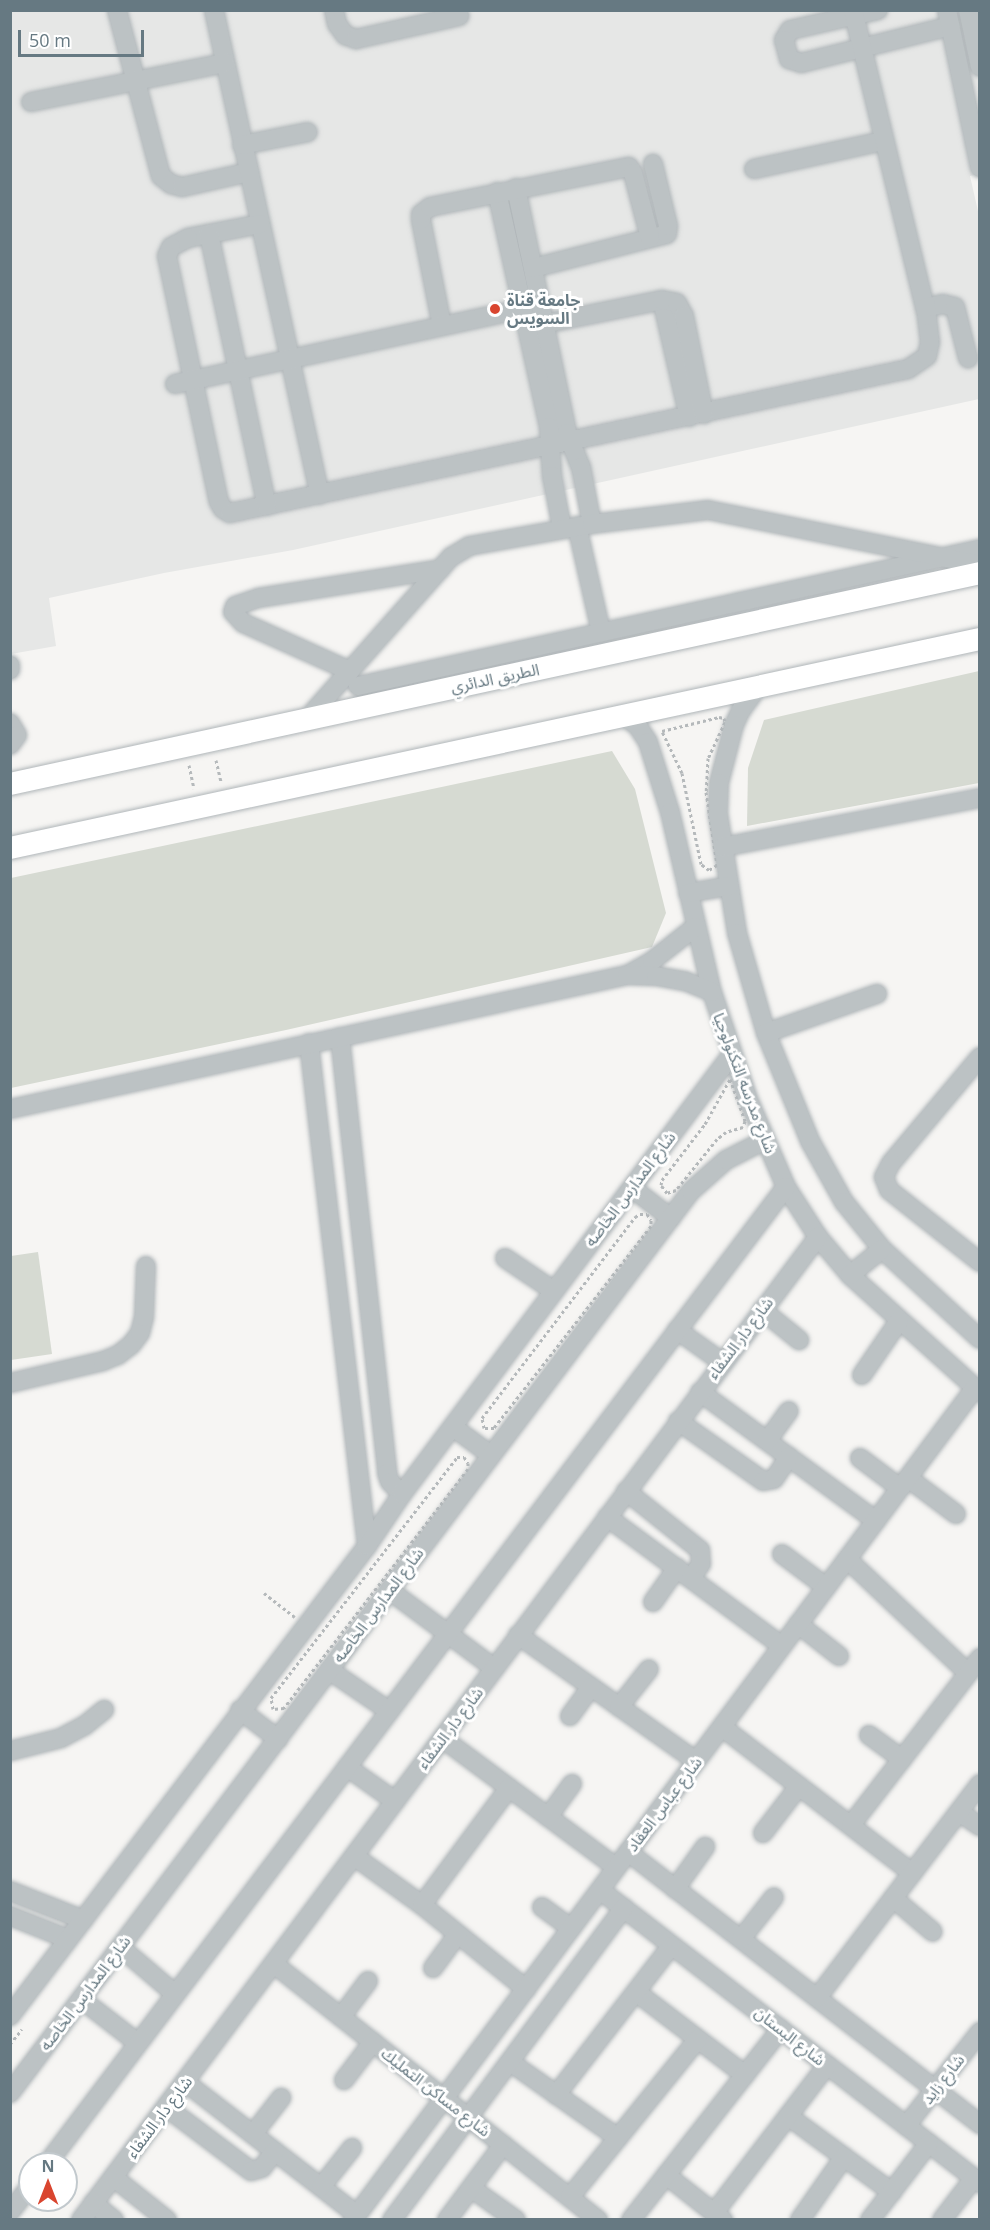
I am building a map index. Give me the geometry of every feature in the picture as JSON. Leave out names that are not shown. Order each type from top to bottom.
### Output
[{"type":"main road","name":"الطريق الدائري","points":[[10,784],[980,573]]},
{"type":"main road","points":[[10,849],[980,639]]},
{"type":"street","points":[[117,10],[156,166],[162,176],[171,184],[183,187],[249,172]]},
{"type":"street","points":[[214,10],[320,495]]},
{"type":"street","points":[[334,10],[337,24],[345,35],[356,39],[459,16]]},
{"type":"street","points":[[878,10],[854,13],[790,30],[784,40],[789,59],[801,63],[880,42],[948,18],[980,168]]},
{"type":"street","points":[[968,10],[980,67]]},
{"type":"street","points":[[873,11],[880,42]]},
{"type":"street","points":[[260,224],[179,241],[171,247],[167,256],[184,382],[219,502],[223,509],[231,513],[908,369],[927,356],[930,342],[925,308],[882,141],[854,13]]},
{"type":"street","points":[[32,102],[225,63]]},
{"type":"street","points":[[242,145],[308,132]]},
{"type":"street","points":[[754,170],[882,141]]},
{"type":"street","points":[[533,268],[663,236],[669,230],[653,164]]},
{"type":"street","points":[[442,326],[421,214],[430,207],[516,188],[629,168],[633,172],[650,238]]},
{"type":"street","points":[[516,188],[540,302],[539,329],[552,476],[577,526],[601,632]]},
{"type":"street","points":[[497,192],[521,306],[539,329],[569,441],[581,467],[577,526]]},
{"type":"street","points":[[209,234],[267,506]]},
{"type":"street","points":[[539,329],[662,300],[696,415]]},
{"type":"street","points":[[184,382],[442,326],[521,306],[531,306],[540,302]]},
{"type":"street","points":[[925,308],[943,304],[955,307],[968,358]]},
{"type":"street","points":[[307,719],[354,678],[441,569],[460,550],[469,546],[577,526],[688,510],[724,512],[980,565]]},
{"type":"street","points":[[441,569],[258,598],[235,606],[233,612],[243,623],[354,678],[601,632],[980,549]]},
{"type":"street","points":[[10,665],[10,670]]},
{"type":"street","points":[[758,687],[738,717],[723,763],[718,814],[737,933],[766,1033],[810,1141],[844,1202],[882,1249],[980,1339]]},
{"type":"street","name":"شارع مدرسه التكنولوجيا","points":[[621,715],[637,725],[648,742],[670,812],[712,992],[732,1054],[786,1187],[818,1237],[850,1275],[977,1390]]},
{"type":"street","points":[[10,723],[17,735],[10,746]]},
{"type":"street","points":[[723,847],[980,798]]},
{"type":"street","points":[[688,893],[729,886]]},
{"type":"street","points":[[10,1108],[627,975],[652,962],[695,927]]},
{"type":"street","points":[[627,975],[675,979],[712,992]]},
{"type":"street","points":[[766,1033],[877,994]]},
{"type":"street","points":[[340,1037],[387,1473],[390,1482],[402,1494]]},
{"type":"street","points":[[309,1044],[367,1546]]},
{"type":"street","name":"شارع المدارس الخاصه","points":[[10,2016],[305,1625],[334,1601],[402,1494],[732,1054]]},
{"type":"street","points":[[980,1057],[891,1163],[884,1177],[890,1190],[980,1262]]},
{"type":"street","name":"شارع المدارس الخاصه","points":[[10,2093],[329,1670],[361,1618],[389,1590],[691,1191],[715,1167],[765,1140]]},
{"type":"street","points":[[55,2152],[786,1187]]},
{"type":"street","points":[[632,1188],[671,1218]]},
{"type":"street","name":"شارع دار الشفاء","points":[[81,2220],[722,1362],[818,1237]]},
{"type":"street","points":[[850,1275],[882,1249]]},
{"type":"street","points":[[505,1258],[554,1291]]},
{"type":"street","points":[[10,1383],[103,1361],[118,1355],[131,1345],[140,1332],[144,1317],[146,1266]]},
{"type":"street","points":[[762,1310],[799,1340]]},
{"type":"street","points":[[862,1375],[899,1321]]},
{"type":"street","points":[[677,1330],[722,1362]]},
{"type":"street","points":[[343,1340],[372,1337]]},
{"type":"street","name":"شارع عباس العقاد","points":[[355,2217],[904,1483],[977,1390]]},
{"type":"street","points":[[700,1392],[876,1521]]},
{"type":"street","points":[[767,1441],[789,1411]]},
{"type":"street","points":[[678,1421],[764,1482],[774,1479],[789,1457]]},
{"type":"street","points":[[453,1427],[491,1455]]},
{"type":"street","points":[[861,1458],[956,1514]]},
{"type":"street","points":[[626,1491],[700,1550],[702,1564],[684,1573],[653,1602]]},
{"type":"street","points":[[607,1517],[782,1646]]},
{"type":"street","points":[[782,1554],[826,1587]]},
{"type":"street","points":[[847,1559],[968,1673]]},
{"type":"street","points":[[389,1590],[494,1668]]},
{"type":"street","points":[[798,1624],[839,1656]]},
{"type":"street","points":[[518,1635],[696,1761]]},
{"type":"street","points":[[851,1826],[980,1658]]},
{"type":"street","points":[[619,1707],[649,1669]]},
{"type":"street","points":[[329,1670],[389,1711]]},
{"type":"street","points":[[570,1716],[591,1687]]},
{"type":"street","points":[[10,1750],[61,1738],[84,1726],[104,1710]]},
{"type":"street","points":[[240,1710],[278,1739]]},
{"type":"street","points":[[722,1727],[912,1873]]},
{"type":"street","points":[[869,1735],[902,1758]]},
{"type":"street","points":[[442,1738],[616,1867]]},
{"type":"street","points":[[346,1767],[394,1802]]},
{"type":"street","points":[[548,1816],[572,1784]]},
{"type":"street","points":[[817,1998],[980,1784]]},
{"type":"street","points":[[764,1833],[800,1786]]},
{"type":"street","points":[[422,1905],[509,1788]]},
{"type":"street","points":[[959,1812],[980,1826]]},
{"type":"street","points":[[675,1888],[705,1848]]},
{"type":"street","points":[[628,1852],[980,2124]]},
{"type":"street","points":[[354,1856],[422,1905],[526,1989]]},
{"type":"street","name":"شارع البستان","points":[[600,1890],[977,2180]]},
{"type":"street","points":[[68,1939],[10,1915],[17,1893],[84,1920]]},
{"type":"street","points":[[741,1939],[774,1897]]},
{"type":"street","points":[[893,1898],[933,1932]]},
{"type":"street","points":[[543,1907],[571,1928]]},
{"type":"street","points":[[392,2220],[624,1908]]},
{"type":"street","points":[[433,1968],[458,1934]]},
{"type":"street","points":[[556,2095],[671,1946]]},
{"type":"street","points":[[120,1947],[175,1994]]},
{"type":"street","name":"شارع مساكن التمليك","points":[[274,1964],[598,2220]]},
{"type":"street","points":[[341,2017],[368,1981]]},
{"type":"street","points":[[636,1992],[745,2075]]},
{"type":"street","points":[[81,1999],[138,2043]]},
{"type":"street","points":[[631,2220],[781,2029]]},
{"type":"street","name":"شارع زايد","points":[[906,2126],[980,2032]]},
{"type":"street","points":[[570,2197],[698,2039]]},
{"type":"street","points":[[344,2080],[373,2042]]},
{"type":"street","points":[[510,2062],[618,2138]]},
{"type":"street","points":[[666,2175],[718,2216],[827,2065]]},
{"type":"street","points":[[185,2082],[321,2187],[355,2217]]},
{"type":"street","points":[[253,2134],[281,2098]]},
{"type":"street","points":[[166,2107],[252,2171],[262,2168],[275,2151]]},
{"type":"street","points":[[788,2116],[892,2192]]},
{"type":"street","points":[[870,2220],[929,2144]]},
{"type":"street","points":[[447,2220],[503,2145]]},
{"type":"street","points":[[321,2187],[352,2148]]},
{"type":"street","points":[[800,2220],[844,2157]]},
{"type":"street","points":[[113,2177],[167,2220]]},
{"type":"street","points":[[942,2220],[977,2180]]},
{"type":"street","points":[[471,2188],[516,2220]]},
{"type":"street","points":[[93,2204],[114,2220]]},
{"type":"path","points":[[719,717],[724,718],[725,722],[708,758],[706,792],[717,865],[709,870],[702,864],[686,784],[662,731],[719,717]]},
{"type":"path","points":[[215,758],[222,786]]},
{"type":"path","points":[[189,763],[195,792]]},
{"type":"path","points":[[730,1079],[745,1121],[743,1127],[726,1132],[717,1139],[672,1193],[663,1190],[662,1180],[705,1124],[730,1079]]},
{"type":"path","points":[[640,1214],[647,1215],[651,1220],[651,1226],[494,1428],[484,1428],[482,1418],[635,1217],[640,1214]]},
{"type":"path","points":[[457,1457],[464,1458],[468,1462],[468,1469],[361,1618],[284,1708],[273,1708],[271,1698],[334,1601],[452,1460],[457,1457]]},
{"type":"path","points":[[264,1593],[305,1625]]},
{"type":"path","points":[[334,1601],[361,1618]]},
{"type":"shaded area","name":"جامعة قناة السويس","points":[[10,11],[979,11],[979,174],[970,176],[980,220],[979,399],[293,550],[164,573],[49,598],[56,646],[11,654]]},
{"type":"shaded area","points":[[979,671],[979,783],[747,826],[748,768],[764,720]]},
{"type":"shaded area","points":[[612,751],[635,789],[666,913],[652,947],[286,1030],[11,1088],[11,878]]},
{"type":"shaded area","points":[[38,1252],[52,1354],[11,1360],[11,1256]]},
{"type":"place","name":"جامعة قناة السويس","points":[[495,309]]}]
